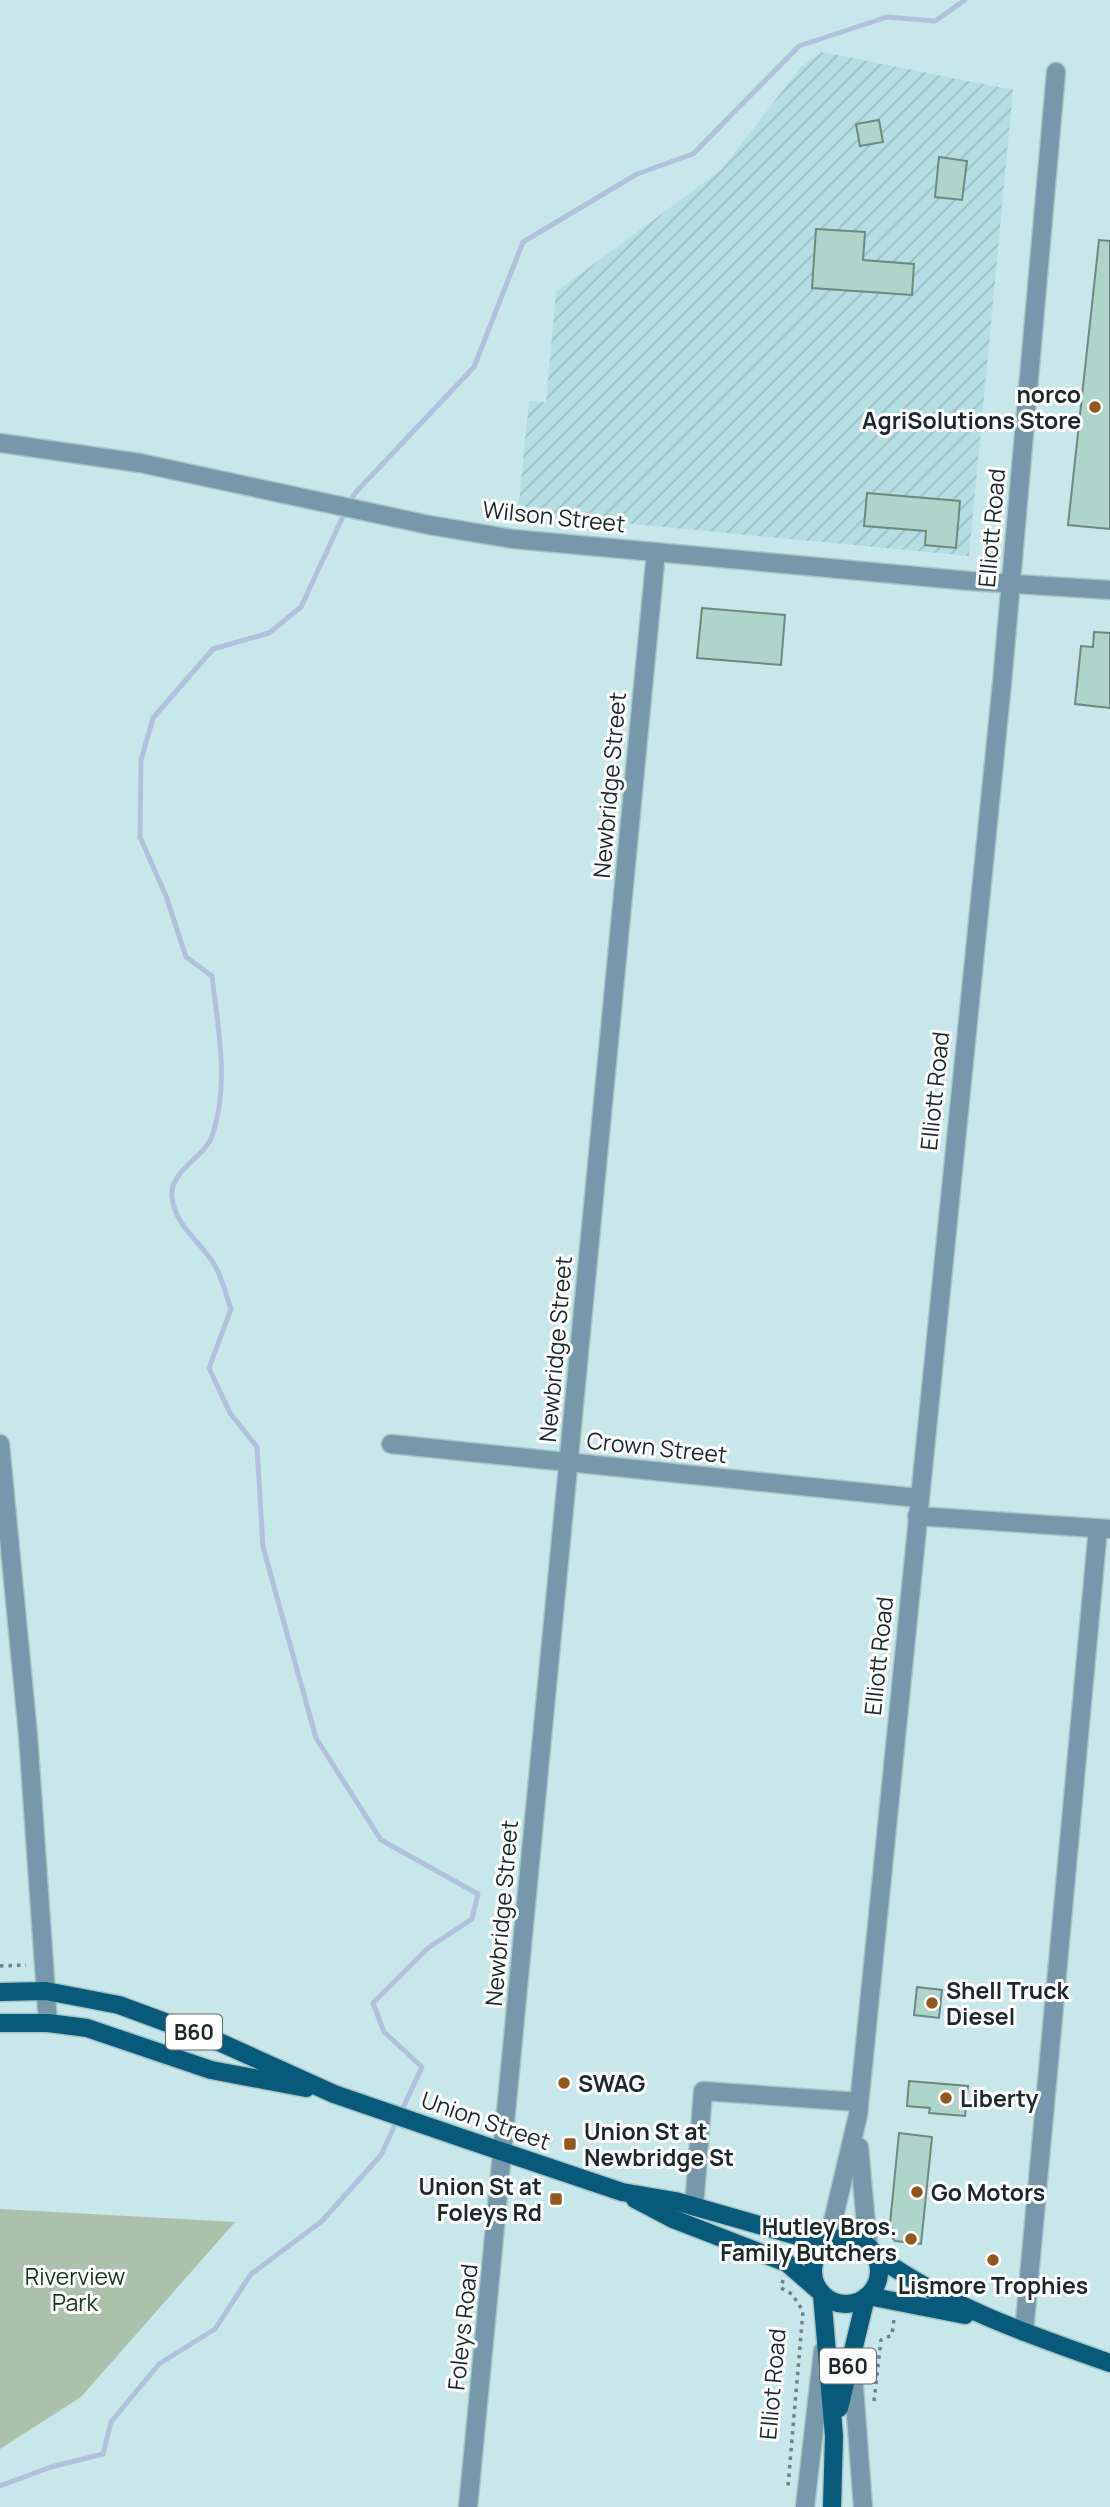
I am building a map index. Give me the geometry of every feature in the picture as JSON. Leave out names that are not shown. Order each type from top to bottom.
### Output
[{"type":"main road","name":"Union Street","points":[[0,1992],[46,1991],[89,1997],[166,2021],[334,2094],[622,2192],[694,2207],[827,2243]]},
{"type":"main road","name":"Union Street","points":[[0,2023],[48,2023],[98,2031],[211,2070],[334,2094]]},
{"type":"main road","name":"Union Street","points":[[622,2192],[673,2219],[787,2263],[820,2292]]},
{"type":"main road","name":"B60","points":[[832,2507],[834,2436],[827,2332],[813,2265],[827,2243],[849,2238],[871,2250],[878,2276],[867,2297],[851,2354],[834,2436]]},
{"type":"main road","points":[[871,2250],[916,2283],[992,2321],[1110,2363]]},
{"type":"main road","name":"B60","points":[[820,2292],[844,2304],[867,2297]]},
{"type":"main road","points":[[867,2297],[992,2321]]},
{"type":"street","name":"Elliott Road","points":[[871,2250],[861,2192],[859,2109],[1011,582],[1056,72]]},
{"type":"street","name":"Wilson Street","points":[[0,443],[140,463],[513,539],[970,581],[1110,590]]},
{"type":"street","name":"Newbridge Street","points":[[504,2151],[656,552]]},
{"type":"street","points":[[0,1444],[28,1735],[48,2023]]},
{"type":"street","name":"Crown Street","points":[[391,1444],[1104,1528]]},
{"type":"street","points":[[1024,2332],[1104,1528]]},
{"type":"street","points":[[694,2207],[703,2091],[859,2109]]},
{"type":"street","name":"Elliott Road","points":[[827,2243],[859,2109]]},
{"type":"street","name":"Foleys Road","points":[[468,2507],[504,2151]]},
{"type":"street","name":"Elliot Road","points":[[805,2507],[827,2332]]},
{"type":"street","points":[[851,2354],[863,2507]]},
{"type":"path","points":[[0,1966],[28,1965]]},
{"type":"path","name":"Elliot Road","points":[[784,2275],[781,2288],[792,2294],[803,2311],[787,2495]]},
{"type":"shaded area","points":[[822,52],[1013,90],[969,556],[518,513],[529,401],[546,402],[556,292],[721,170],[801,67]]},
{"type":"green space","name":"Riverview Park","points":[[0,2209],[235,2222],[81,2397],[0,2449]]},
{"type":"building","points":[[879,120],[883,142],[860,146],[856,124]]},
{"type":"building","points":[[939,157],[967,161],[962,200],[935,197]]},
{"type":"building","points":[[816,229],[865,232],[863,260],[914,264],[912,295],[812,288]]},
{"type":"building","name":"norco AgriSolutions Store","points":[[1099,240],[1110,241],[1110,529],[1068,525]]},
{"type":"building","points":[[867,493],[960,501],[956,548],[925,545],[926,531],[864,526]]},
{"type":"building","points":[[702,608],[785,615],[781,665],[697,658]]},
{"type":"building","points":[[1094,632],[1110,633],[1110,708],[1075,704],[1081,646],[1093,647]]},
{"type":"building","points":[[917,1987],[942,1990],[939,2018],[914,2015]]},
{"type":"building","points":[[909,2081],[968,2086],[965,2116],[929,2113],[930,2108],[907,2106]]},
{"type":"building","points":[[899,2133],[932,2137],[921,2244],[895,2241],[889,2234]]},
{"type":"waterway","points":[[349,503],[356,492],[474,367],[523,242],[637,174],[693,154],[799,46],[887,17],[935,21],[965,0]]},
{"type":"waterway","points":[[0,2486],[51,2467],[103,2454],[111,2422],[159,2364],[215,2329],[251,2274],[322,2221],[381,2155],[422,2067],[384,2032],[373,2003],[428,1948],[472,1919],[478,1894],[381,1840],[316,1738],[263,1547],[257,1447],[230,1413],[209,1368],[231,1309],[217,1269],[183,1225],[172,1197],[176,1179],[212,1136],[220,1097],[221,1057],[212,976],[186,957],[166,896],[140,837],[141,760],[153,718],[213,649],[269,633],[301,607],[345,512]]},
{"type":"place","name":"norco AgriSolutions Store","points":[[1095,407]]},
{"type":"place","name":"Shell Truck Diesel","points":[[932,2003]]},
{"type":"place","name":"SWAG","points":[[564,2083]]},
{"type":"place","name":"Liberty","points":[[946,2098]]},
{"type":"place","name":"Union St at Newbridge St","points":[[570,2144]]},
{"type":"place","name":"Go Motors","points":[[917,2192]]},
{"type":"place","name":"Union St at Foleys Rd","points":[[556,2199]]},
{"type":"place","name":"Hutley Bros. Family Butchers","points":[[911,2239]]},
{"type":"place","name":"Lismore Trophies","points":[[993,2260]]}]
